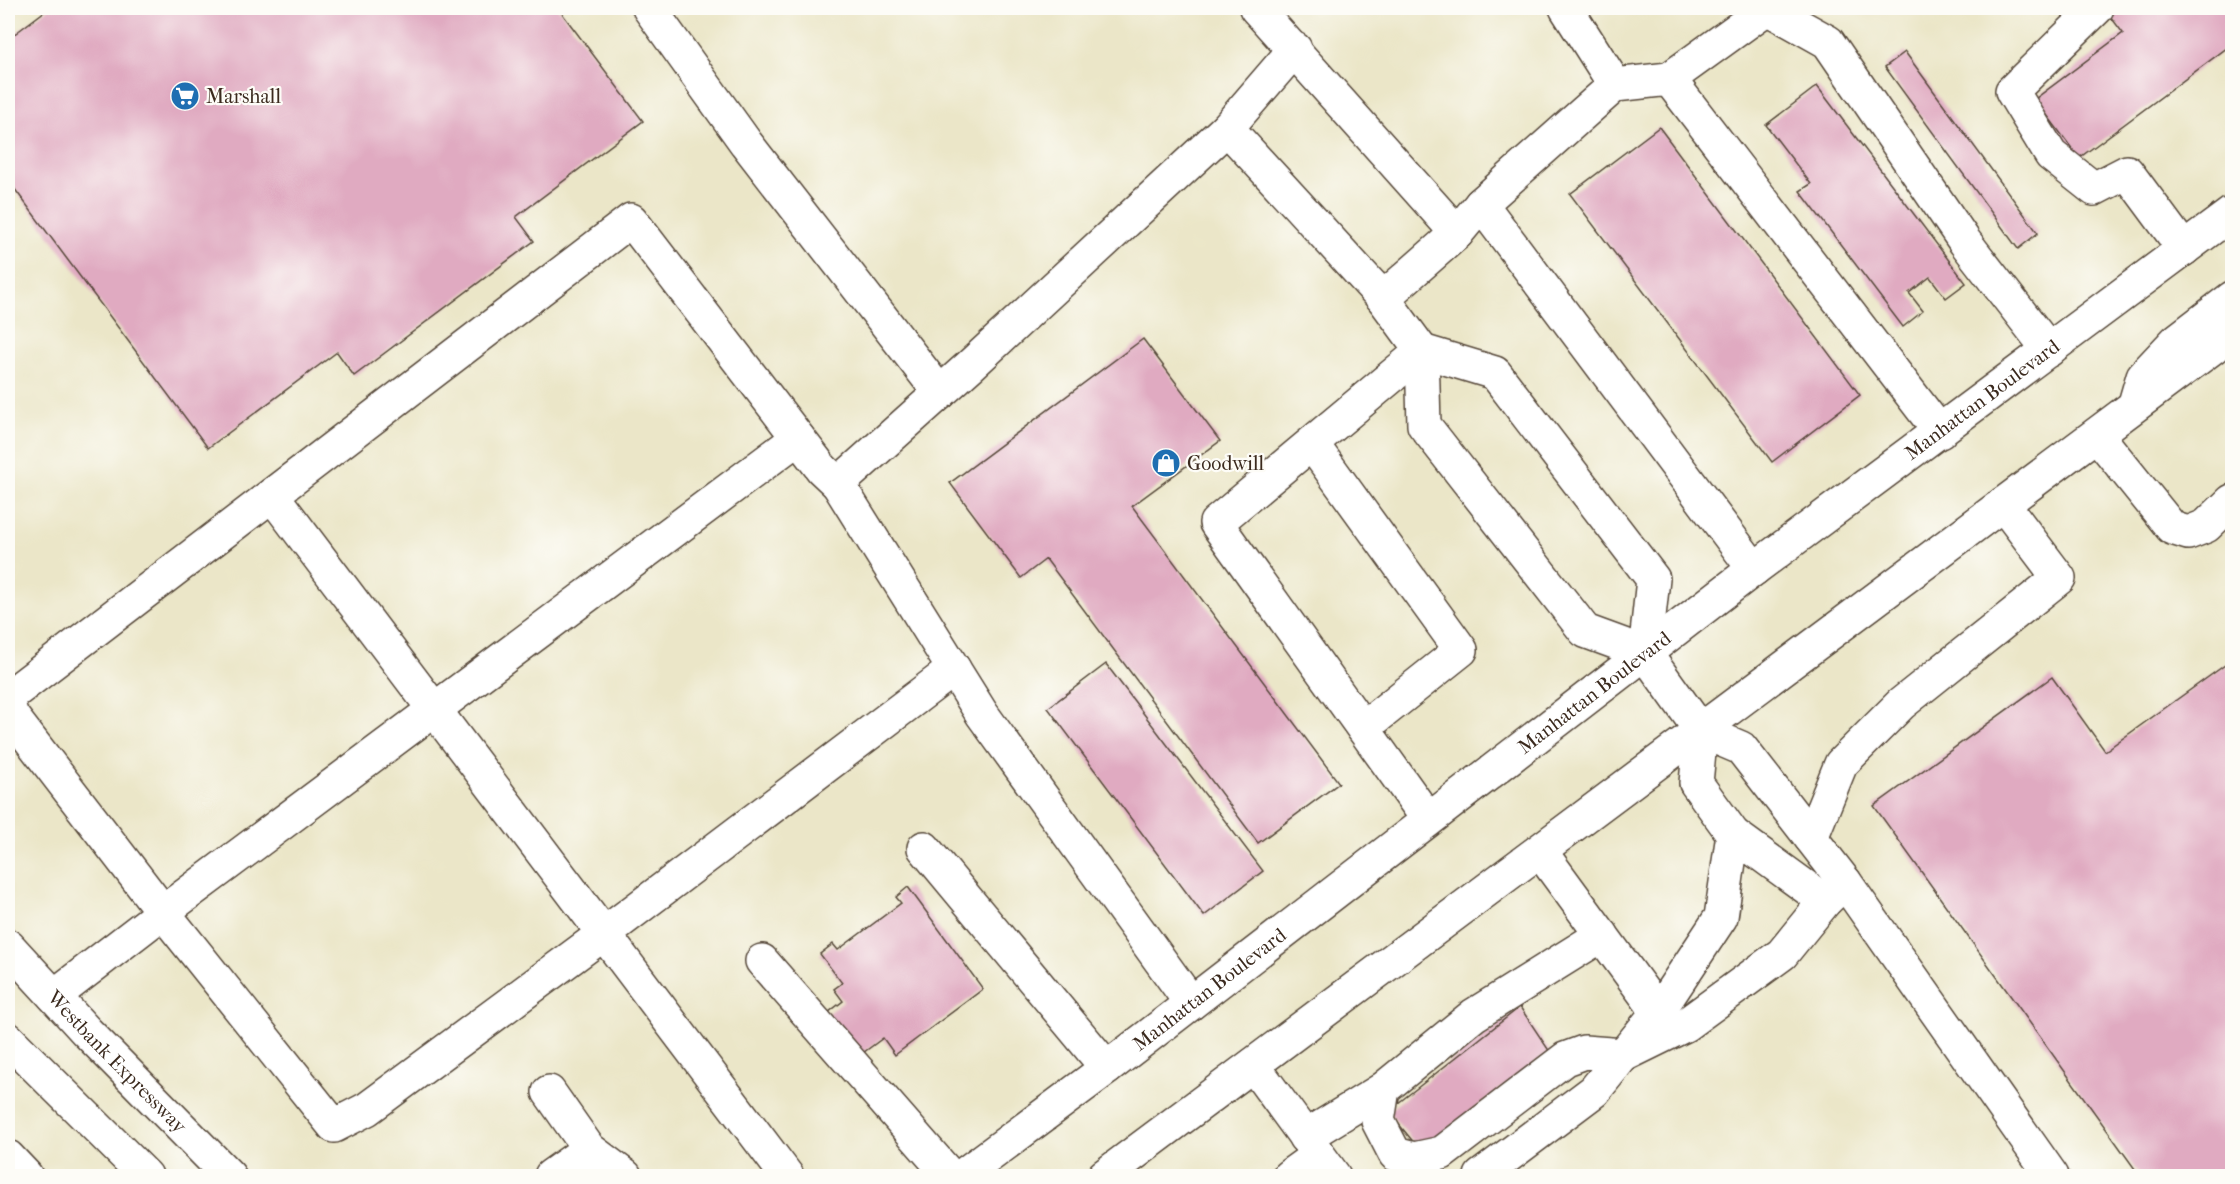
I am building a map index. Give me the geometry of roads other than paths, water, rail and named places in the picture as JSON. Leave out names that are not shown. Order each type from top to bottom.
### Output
[{"type":"main road","points":[[649,8],[746,143],[940,393]]},
{"type":"main road","points":[[1256,8],[1457,233]]},
{"type":"main road","points":[[1566,8],[1615,85]]},
{"type":"main road","points":[[1383,298],[1457,233],[1481,204],[1615,85],[1669,79],[1767,8],[1828,42],[1965,242],[2049,350]]},
{"type":"main road","points":[[2097,8],[2012,91],[2051,155],[2094,189],[2127,172],[2184,249]]},
{"type":"main road","points":[[838,484],[1227,128],[1295,49]]},
{"type":"main road","points":[[1669,79],[1940,432]]},
{"type":"main road","points":[[1227,128],[1383,298],[1422,351],[1424,425],[1585,631],[1645,653],[1701,731],[1741,748],[1811,838],[1835,891],[2052,1176]]},
{"type":"main road","points":[[1481,204],[1754,569]]},
{"type":"main road","name":"Manhattan Boulevard","points":[[962,1176],[1107,1068],[1754,569],[2232,213]]},
{"type":"main road","points":[[8,697],[631,220],[822,470],[838,484],[982,714],[1191,1003]]},
{"type":"main road","points":[[2134,407],[2143,376],[2176,341],[2232,298]]},
{"type":"main road","points":[[1104,1176],[2232,333]]},
{"type":"main road","points":[[1422,351],[1216,523],[1428,819]]},
{"type":"main road","points":[[1422,351],[1495,373],[1653,579],[1645,653]]},
{"type":"main road","points":[[2097,435],[2172,528],[2188,533],[2206,526],[2232,501]]},
{"type":"main road","points":[[54,996],[163,912],[798,438]]},
{"type":"main road","points":[[1312,444],[1461,650],[1363,728]]},
{"type":"main road","points":[[272,495],[787,1176]]},
{"type":"main road","points":[[1811,838],[1841,764],[1901,704],[2059,578],[2003,504]]},
{"type":"main road","points":[[8,704],[12,716],[163,912],[334,1126],[367,1109],[954,669]]},
{"type":"main road","points":[[1701,731],[1696,783],[1733,834],[1835,891]]},
{"type":"main road","points":[[1442,1153],[1492,1168],[1594,1091],[1658,1012],[1721,917],[1733,834]]},
{"type":"main road","points":[[924,848],[1107,1068]]},
{"type":"main road","points":[[1540,851],[1658,1012]]},
{"type":"main road","points":[[1383,1089],[1378,1121],[1395,1154],[1414,1159],[1442,1153],[1565,1059],[1584,1052],[1624,1054],[1685,1026],[1782,954],[1835,891]]},
{"type":"main road","points":[[1289,1176],[1319,1156],[1383,1089],[1474,1015],[1602,934]]},
{"type":"main road","name":"Westbank Expressway","points":[[8,946],[230,1176]]},
{"type":"main road","points":[[762,961],[950,1176]]},
{"type":"main road","points":[[8,1039],[146,1176]]},
{"type":"main road","points":[[1253,1065],[1319,1156]]},
{"type":"main road","points":[[549,1092],[589,1149],[624,1176]]},
{"type":"main road","points":[[1002,1176],[1011,1140]]},
{"type":"main road","points":[[552,1176],[589,1149]]},
{"type":"main road","points":[[8,1157],[26,1176]]},
{"type":"place","name":"Marshall","points":[[185,96]]},
{"type":"place","name":"Goodwill","points":[[1166,463]]}]
